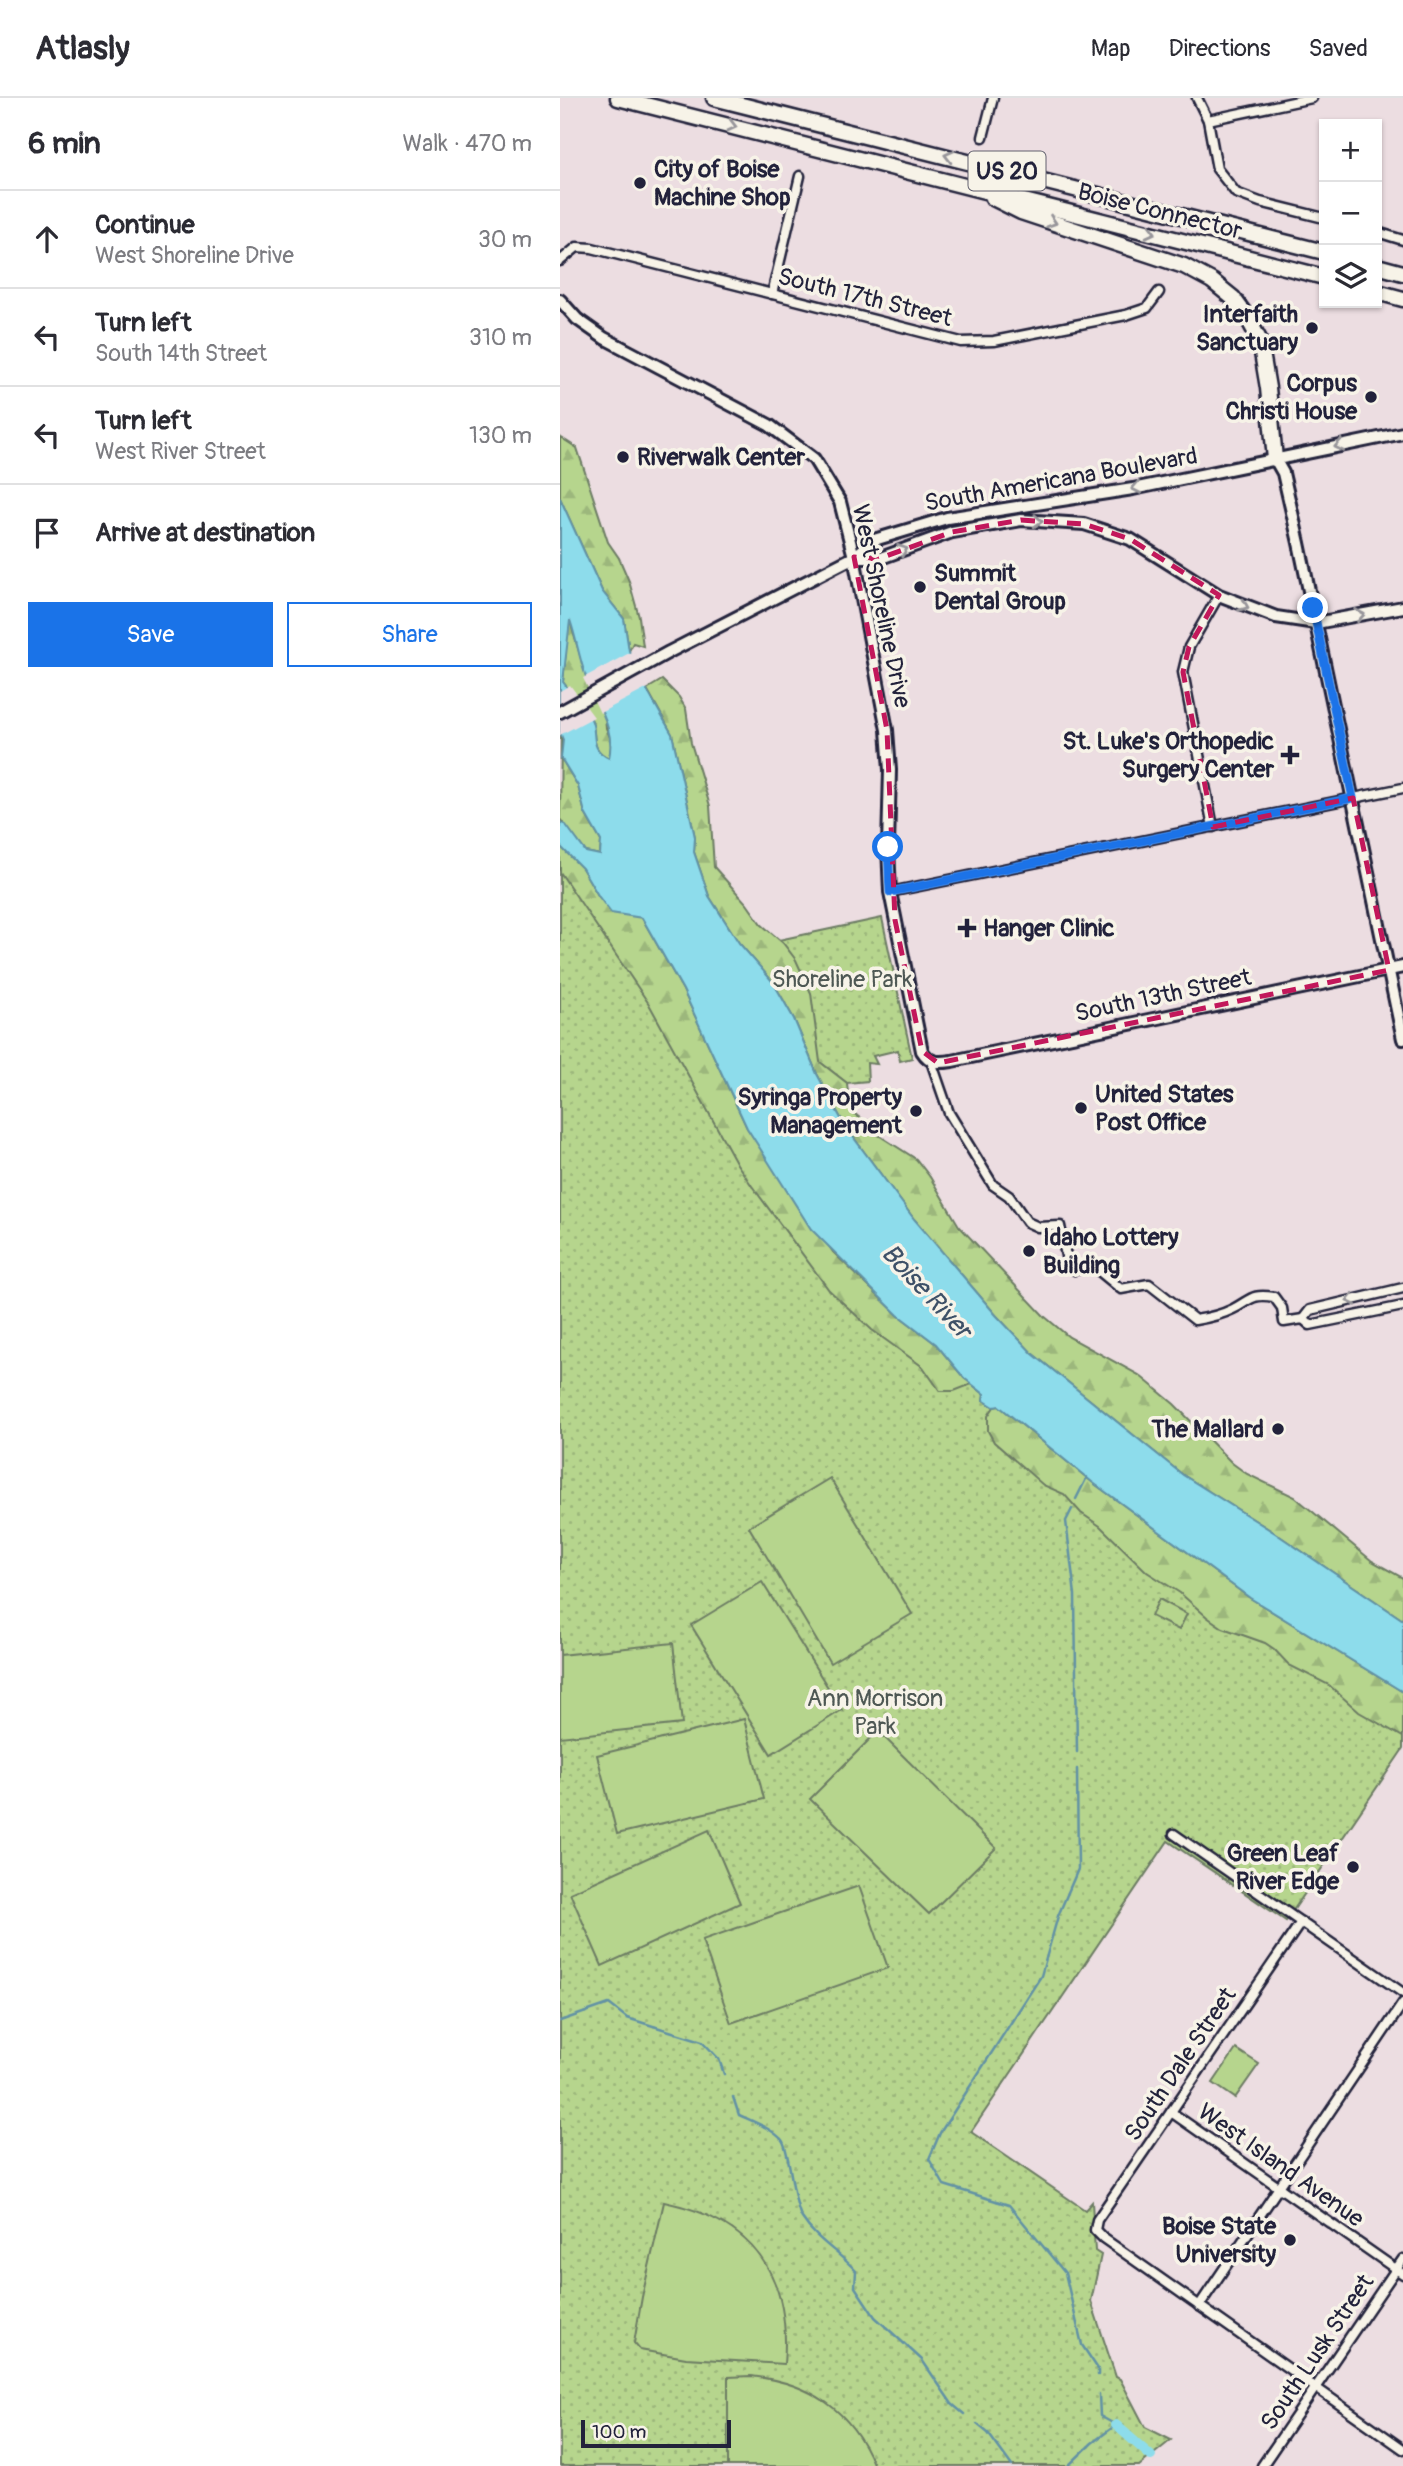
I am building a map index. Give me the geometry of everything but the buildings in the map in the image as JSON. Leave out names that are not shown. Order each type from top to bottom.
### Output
[{"type":"highway","name":"Boise Connector","points":[[618,98],[1319,276]]},
{"type":"highway","name":"Boise Connector","points":[[714,98],[1319,251]]},
{"type":"highway","points":[[967,186],[1021,212],[1184,266],[1212,281],[1233,298],[1247,317],[1259,341],[1268,387],[1275,459]]},
{"type":"highway","points":[[1382,267],[1403,273]]},
{"type":"highway","points":[[1382,293],[1403,299]]},
{"type":"main road","name":"West Shoreline Drive","points":[[560,300],[577,319],[604,338],[768,425],[814,459],[840,502],[854,557],[887,730],[890,770],[890,892],[922,1051],[931,1061]]},
{"type":"main road","name":"South Americana Boulevard","points":[[854,557],[874,540],[947,518],[1133,489],[1403,433]]},
{"type":"main road","points":[[1275,459],[1283,473],[1403,1039]]},
{"type":"main road","name":"South Americana Boulevard","points":[[854,557],[878,559],[952,532],[1021,520],[1084,524],[1130,539],[1219,595],[1276,617],[1316,623],[1403,607]]},
{"type":"main road","points":[[560,712],[656,659],[854,557]]},
{"type":"main road","name":"South 13th Street","points":[[931,1061],[938,1063],[1403,967]]},
{"type":"street","points":[[983,137],[993,98]]},
{"type":"street","points":[[1197,98],[1208,120],[1217,169],[1236,192],[1260,202],[1319,217]]},
{"type":"street","points":[[1208,120],[1312,98]]},
{"type":"street","points":[[772,294],[800,176]]},
{"type":"street","points":[[1382,234],[1403,240]]},
{"type":"street","name":"South 17th Street","points":[[560,261],[577,247],[592,248],[961,342],[994,341],[1126,315],[1147,308],[1159,292]]},
{"type":"street","points":[[1213,827],[1183,672],[1189,647],[1219,595]]},
{"type":"street","points":[[890,892],[1403,788]]},
{"type":"street","points":[[931,1061],[949,1113],[993,1185],[1009,1196],[1027,1222],[1038,1227],[1060,1226],[1069,1266],[1075,1270],[1093,1266],[1121,1289],[1149,1284],[1195,1320],[1217,1316],[1236,1308],[1249,1297],[1261,1294],[1274,1297],[1282,1308],[1284,1322],[1303,1319],[1310,1310],[1403,1288]]},
{"type":"street","points":[[1303,1319],[1310,1325],[1403,1306]]},
{"type":"street","points":[[1174,1834],[1403,1993]]},
{"type":"street","name":"South Dale Street","points":[[1199,2306],[1103,2238],[1095,2230],[1097,2220],[1301,1922]]},
{"type":"street","points":[[1403,2003],[1199,2306],[1403,2449]]},
{"type":"street","name":"West Island Avenue","points":[[1171,2112],[1399,2272]]},
{"type":"street","name":"South Lusk Street","points":[[1262,2466],[1315,2387],[1399,2272],[1403,2259]]},
{"type":"highlighted area","points":[[1021,520],[1084,524],[1130,539],[1219,595],[1189,647],[1183,672],[1213,827],[1353,798],[1389,970],[938,1063],[922,1051],[895,920],[887,730],[854,557],[878,559],[952,532]]},
{"type":"green space","points":[[560,437],[577,448],[608,542],[629,581],[639,617],[643,646],[633,643],[629,651],[624,619],[602,591],[560,498]]},
{"type":"green space","points":[[569,618],[586,676],[605,715],[606,728],[612,742],[609,758],[598,750],[591,719],[563,682]]},
{"type":"green space","points":[[662,680],[679,697],[686,709],[691,743],[710,806],[714,867],[761,924],[783,943],[796,960],[811,993],[820,1062],[847,1083],[849,1102],[857,1116],[870,1121],[877,1134],[916,1159],[959,1226],[1044,1316],[1069,1337],[1139,1375],[1174,1404],[1232,1463],[1247,1474],[1295,1497],[1372,1561],[1403,1578],[1403,1620],[1275,1533],[1183,1475],[1033,1354],[914,1219],[845,1126],[817,1074],[794,1019],[773,982],[739,943],[709,896],[694,852],[695,837],[672,734],[647,689]]},
{"type":"green space","points":[[561,734],[561,758],[578,786],[585,813],[601,841],[600,855],[586,852],[560,819]]},
{"type":"green space","name":"Ann Morrison Park","points":[[560,846],[705,1040],[747,1128],[964,1378],[984,1394],[983,1400],[994,1407],[999,1406],[1403,1707],[1403,1749],[1286,1921],[1168,1841],[971,2132],[1085,2210],[1092,2202],[1095,2251],[1101,2255],[1091,2301],[1116,2377],[1120,2379],[1145,2427],[1171,2440],[1139,2466],[560,2466]]},
{"type":"green space","points":[[560,846],[582,868],[599,897],[642,918],[683,990],[747,1128],[833,1252],[898,1315],[936,1344],[972,1384],[954,1391],[940,1391],[923,1367],[872,1330],[829,1290],[737,1164],[649,1004],[560,872]]},
{"type":"green space","name":"Shoreline Park","points":[[882,918],[912,1058],[900,1061],[898,1050],[873,1056],[877,1064],[867,1063],[868,1081],[847,1083],[820,1062],[774,941]]},
{"type":"green space","points":[[999,1406],[1092,1482],[1250,1598],[1403,1692],[1403,1737],[1359,1712],[1329,1685],[1289,1665],[1265,1643],[1223,1628],[1180,1593],[1147,1572],[1100,1526],[1081,1513],[1064,1494],[1043,1485],[994,1442],[988,1431],[988,1416],[994,1407]]},
{"type":"green space","points":[[830,1478],[912,1614],[830,1663],[749,1527]]},
{"type":"green space","points":[[762,1582],[842,1710],[771,1754],[691,1625]]},
{"type":"green space","points":[[1159,1599],[1187,1614],[1179,1630],[1151,1616]]},
{"type":"green space","points":[[673,1643],[682,1724],[560,1737],[560,1655]]},
{"type":"green space","points":[[744,1719],[764,1799],[617,1834],[597,1755]]},
{"type":"green space","points":[[878,1731],[996,1848],[929,1914],[810,1799]]},
{"type":"green space","points":[[709,1830],[740,1903],[602,1966],[570,1893]]},
{"type":"green space","points":[[859,1886],[888,1968],[731,2023],[702,1940]]},
{"type":"green space","points":[[1236,2049],[1259,2064],[1235,2098],[1213,2083]]},
{"type":"green space","points":[[664,2202],[695,2210],[721,2222],[743,2238],[760,2256],[773,2278],[781,2304],[785,2332],[784,2364],[686,2358],[640,2350],[634,2343]]},
{"type":"green space","points":[[751,2376],[792,2385],[826,2402],[841,2414],[853,2429],[874,2466],[728,2466],[728,2377]]},
{"type":"water","name":"Boise River","points":[[560,498],[602,591],[624,619],[629,651],[672,734],[695,837],[694,852],[709,896],[739,943],[773,982],[794,1019],[817,1074],[845,1126],[914,1219],[1033,1354],[1183,1475],[1275,1533],[1403,1620],[1403,1692],[1250,1598],[1092,1482],[999,1406],[994,1407],[983,1400],[984,1394],[964,1378],[936,1344],[898,1315],[811,1229],[747,1128],[683,990],[642,918],[611,913],[582,868],[560,846],[560,822],[566,825],[586,852],[600,855],[601,841],[585,813],[578,786],[561,758],[563,740],[560,732]],"holes":[[[570,620],[585,674],[607,725],[610,736],[609,758],[598,750],[591,719],[563,682]]]},
{"type":"pier","points":[[633,651],[650,687],[600,713],[583,678]]},
{"type":"pier","points":[[570,685],[594,717],[560,735],[560,691]]},
{"type":"waterway","points":[[1076,1499],[1087,1477]]},
{"type":"waterway","points":[[1072,1509],[1066,1521],[1075,1595],[1077,1752]]},
{"type":"waterway","points":[[1077,1769],[1078,1869],[1058,1916],[1041,1976],[940,2133],[929,2159],[944,2185],[1009,2205],[1065,2273],[1082,2345],[1098,2369],[1098,2375]]},
{"type":"waterway","points":[[560,2021],[609,2004],[627,2018],[702,2041],[719,2059],[724,2074]]},
{"type":"waterway","points":[[733,2097],[739,2115],[768,2129],[782,2140],[802,2218],[856,2271],[855,2287],[875,2317],[922,2360],[952,2404],[964,2414]]},
{"type":"waterway","points":[[1068,2466],[1116,2425],[1100,2416],[1099,2394]]},
{"type":"waterway","points":[[977,2424],[988,2433],[1012,2466]]},
{"type":"waterway","points":[[1116,2425],[1151,2456]]},
{"type":"place","name":"City of Boise Machine Shop","points":[[640,183]]},
{"type":"place","name":"Interfaith Sanctuary","points":[[1312,328]]},
{"type":"place","name":"Corpus Christi House","points":[[1371,397]]},
{"type":"place","name":"Riverwalk Center","points":[[623,457]]},
{"type":"place","name":"Summit Dental Group","points":[[920,587]]},
{"type":"place","name":"St. Luke's Orthopedic Surgery Center","points":[[1290,755]]},
{"type":"place","name":"Hanger Clinic","points":[[967,928]]},
{"type":"place","name":"United States Post Office","points":[[1081,1108]]},
{"type":"place","name":"Syringa Property Management","points":[[916,1111]]},
{"type":"place","name":"Idaho Lottery Building","points":[[1029,1251]]},
{"type":"place","name":"The Mallard","points":[[1278,1429]]},
{"type":"place","name":"Green Leaf River Edge","points":[[1353,1867]]},
{"type":"place","name":"Boise State University","points":[[1290,2240]]},
{"type":"route","points":[[888,847],[890,892],[1353,798],[1313,608]]}]
